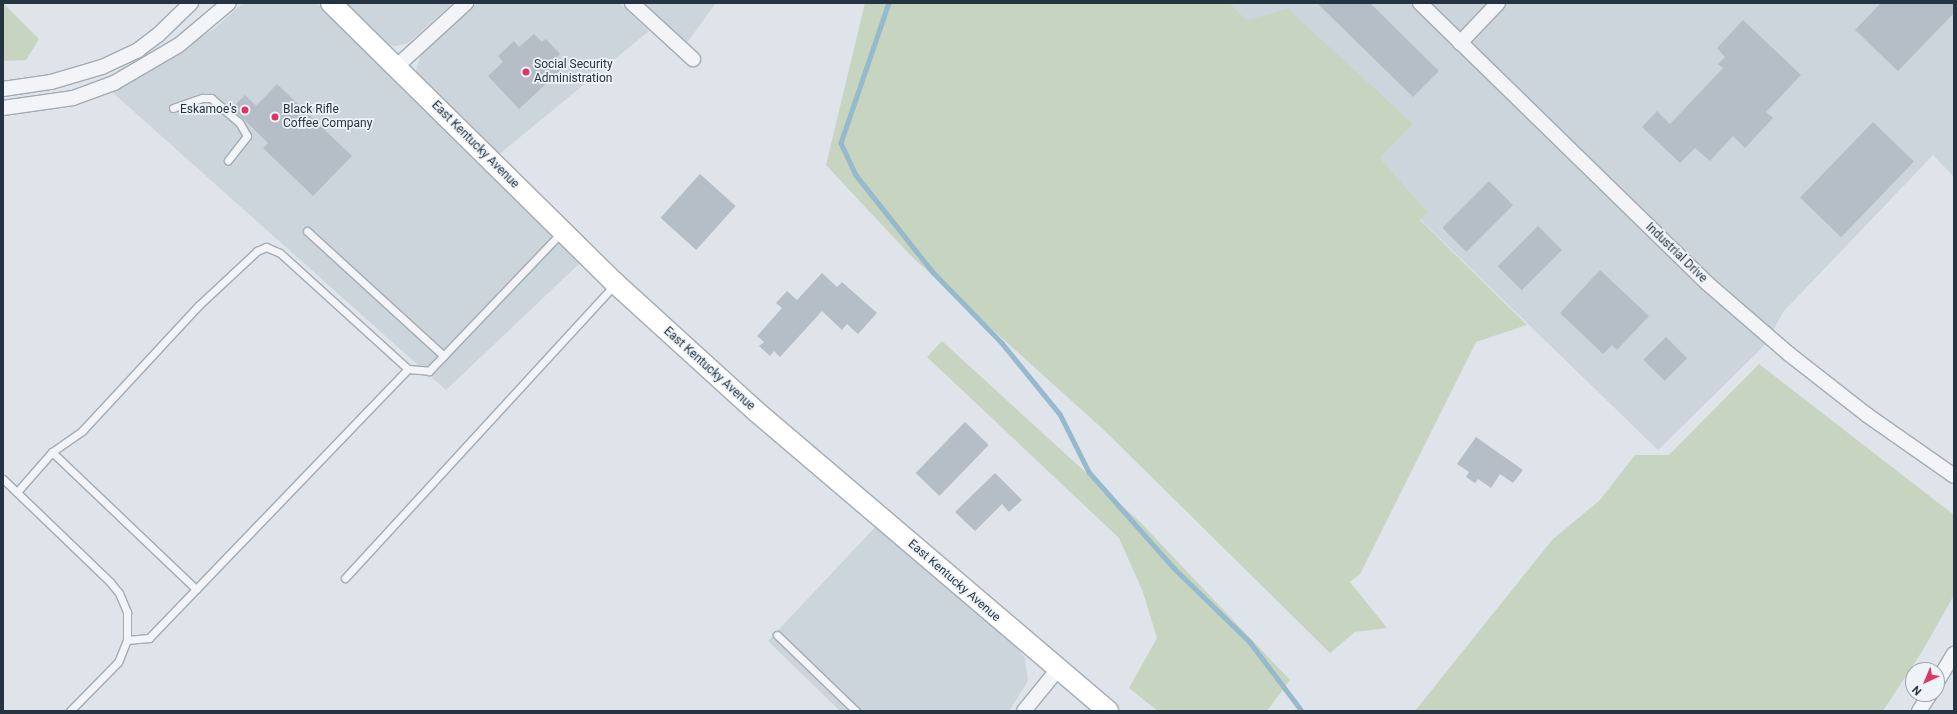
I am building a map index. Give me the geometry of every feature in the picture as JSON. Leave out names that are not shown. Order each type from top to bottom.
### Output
[{"type":"street","points":[[3,89],[51,82],[102,67],[148,42],[191,3]]},
{"type":"street","points":[[3,108],[73,98],[108,86],[169,52],[229,3]]},
{"type":"street","name":"East Kentucky Avenue","points":[[331,3],[615,283],[757,412],[1108,711]]},
{"type":"street","points":[[396,67],[466,3]]},
{"type":"street","points":[[632,3],[693,59]]},
{"type":"street","name":"Industrial Drive","points":[[1420,3],[1707,283],[1789,354],[1867,415],[1954,476]]},
{"type":"street","points":[[1460,43],[1498,3]]},
{"type":"street","points":[[102,67],[108,86]]},
{"type":"street","points":[[1945,669],[1954,654]]},
{"type":"street","points":[[1024,711],[1058,669]]},
{"type":"street","points":[[1919,711],[1925,702]]},
{"type":"lane","points":[[173,108],[202,98],[211,98],[239,122],[247,136],[228,160]]},
{"type":"lane","points":[[307,231],[444,356]]},
{"type":"lane","points":[[17,492],[52,452],[82,431],[198,306],[257,251],[266,247],[280,253],[408,369],[429,371],[562,232]]},
{"type":"lane","points":[[345,578],[615,283]]},
{"type":"lane","points":[[127,640],[149,638],[408,369]]},
{"type":"lane","points":[[52,452],[196,589]]},
{"type":"lane","points":[[3,479],[119,593],[126,612],[127,640],[118,662],[70,711]]},
{"type":"lane","points":[[777,635],[856,711]]},
{"type":"shaded area","points":[[243,3],[317,3],[582,261],[446,390],[111,91],[214,29]]},
{"type":"shaded area","points":[[343,3],[453,3],[408,43],[396,46],[384,44]]},
{"type":"shaded area","points":[[476,3],[619,3],[649,31],[497,156],[418,77],[416,70],[422,52]]},
{"type":"shaded area","points":[[641,3],[716,3],[686,44]]},
{"type":"shaded area","points":[[1230,3],[1954,3],[1954,177],[1933,155],[1783,312],[1766,344],[1658,450],[1420,219],[1428,212],[1380,158],[1412,125],[1247,20]]},
{"type":"shaded area","points":[[878,524],[1020,646],[1017,648],[1025,658],[1028,681],[1009,711],[840,711],[768,641]]},
{"type":"green space","points":[[3,3],[39,39],[26,60],[3,61]]},
{"type":"green space","points":[[865,3],[1230,3],[1247,20],[1288,9],[1413,124],[1380,158],[1428,212],[1420,220],[1527,325],[1476,342],[1360,574],[1350,582],[1387,628],[1355,632],[1330,653],[1105,431],[912,257],[826,165]]},
{"type":"green space","points":[[942,341],[1140,522],[1290,680],[1267,711],[1158,711],[1129,688],[1157,638],[1143,592],[1119,538],[927,357]]},
{"type":"green space","points":[[1759,364],[1954,515],[1954,595],[1915,662],[1905,662],[1905,677],[1883,711],[1415,711],[1552,540],[1600,500],[1635,455],[1669,455]]},
{"type":"building","points":[[1317,3],[1370,3],[1439,71],[1413,97]]},
{"type":"building","points":[[1881,3],[1954,3],[1954,13],[1898,71],[1855,30]]},
{"type":"building","points":[[1743,20],[1801,75],[1766,112],[1773,118],[1745,148],[1733,136],[1710,161],[1695,148],[1680,163],[1642,127],[1657,111],[1670,124],[1723,68],[1718,64],[1725,57],[1717,48]]},
{"type":"building","name":"Social Security Administration","points":[[534,34],[542,42],[546,39],[560,54],[556,58],[564,67],[519,109],[488,76],[503,62],[498,56],[514,41],[519,47]]},
{"type":"building","points":[[277,84],[352,156],[313,196],[263,148],[268,143],[232,108],[245,95],[256,106]]},
{"type":"building","points":[[1873,122],[1914,162],[1841,237],[1800,198]]},
{"type":"building","points":[[700,174],[736,206],[696,250],[661,218]]},
{"type":"building","points":[[1489,181],[1513,205],[1466,252],[1442,228]]},
{"type":"building","points":[[1538,226],[1562,250],[1522,290],[1498,266]]},
{"type":"building","points":[[1600,270],[1649,316],[1617,350],[1612,345],[1603,354],[1560,313]]},
{"type":"building","points":[[822,273],[837,287],[842,282],[877,313],[858,334],[847,324],[842,330],[822,311],[780,357],[774,351],[770,356],[759,346],[764,342],[757,336],[782,308],[776,303],[787,291],[797,300]]},
{"type":"building","points":[[1666,337],[1687,358],[1665,381],[1643,360]]},
{"type":"building","points":[[965,422],[989,445],[939,496],[916,473]]},
{"type":"building","points":[[1476,437],[1523,470],[1513,483],[1500,474],[1491,488],[1478,479],[1475,483],[1466,477],[1469,472],[1457,464]]},
{"type":"building","points":[[995,473],[1022,500],[1009,512],[1002,504],[975,531],[955,512]]},
{"type":"waterway","points":[[889,3],[841,143],[856,175],[933,272],[1002,343],[1060,414],[1089,472],[1174,568],[1250,642],[1302,711]]},
{"type":"place","name":"Social Security Administration","points":[[526,72]]},
{"type":"place","name":"Eskamoe's","points":[[245,110]]},
{"type":"place","name":"Black Rifle Coffee Company","points":[[275,117]]}]
